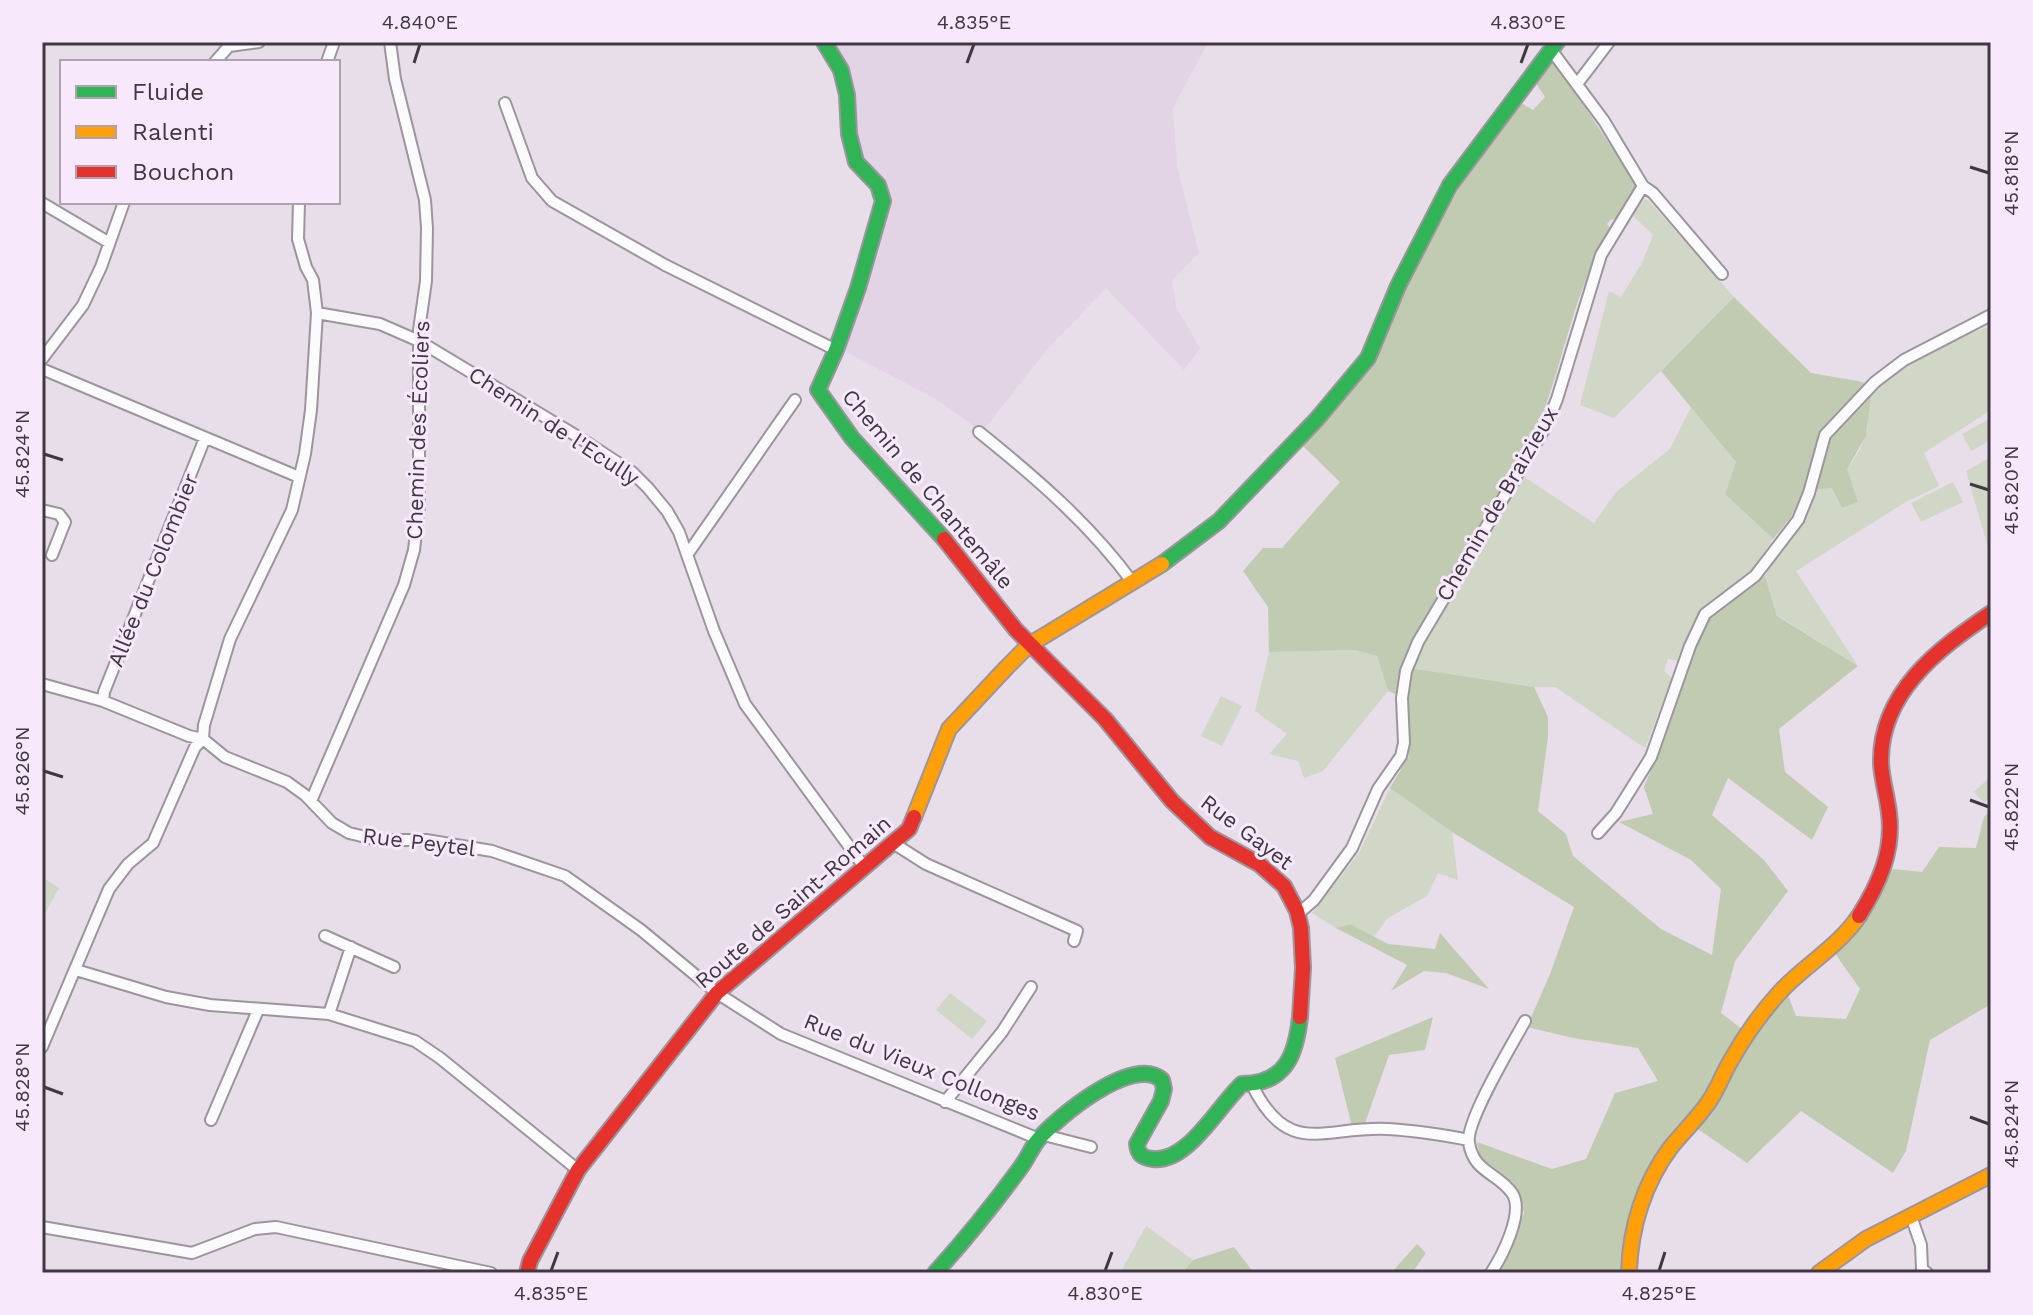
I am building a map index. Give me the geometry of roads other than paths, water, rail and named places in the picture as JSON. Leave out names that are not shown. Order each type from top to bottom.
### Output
[{"type":"street","points":[[226,44],[259,42]]},
{"type":"street","name":"Chemin des Écoliers","points":[[311,801],[404,585],[414,550],[419,506],[419,341],[426,281],[425,200],[395,79],[390,42]]},
{"type":"street","name":"Chemin de Chantemâle","points":[[824,42],[841,70],[847,95],[849,134],[856,162],[878,185],[883,201],[858,288],[818,390],[829,412],[919,509],[1029,645]]},
{"type":"street","points":[[1577,84],[1609,42]]},
{"type":"street","points":[[1554,46],[1643,186],[1653,193],[1722,274]]},
{"type":"street","name":"Route de Saint-Romain","points":[[527,1273],[530,1261],[578,1170],[717,993],[909,829],[949,729],[1029,645],[1133,583],[1219,521],[1317,419],[1368,358],[1398,286],[1450,185],[1554,46]]},
{"type":"street","points":[[505,103],[532,178],[552,201],[665,265],[836,350]]},
{"type":"street","name":"Chemin de Braizieux","points":[[1298,914],[1314,900],[1352,848],[1378,789],[1401,756],[1404,743],[1402,698],[1406,671],[1418,642],[1546,426],[1601,255],[1643,186]]},
{"type":"street","points":[[42,203],[108,242]]},
{"type":"street","points":[[42,359],[83,305],[101,267],[123,204]]},
{"type":"street","points":[[42,1047],[109,889],[128,864],[153,843],[195,747],[203,739],[204,725],[230,639],[292,510],[311,410],[317,313],[313,280],[298,239],[299,204]]},
{"type":"street","name":"Chemin de l'Ecully","points":[[317,313],[380,324],[419,341],[632,472],[667,511],[679,532],[730,672],[745,704],[865,868]]},
{"type":"street","points":[[1598,833],[1616,813],[1651,757],[1690,646],[1705,614],[1755,576],[1798,520],[1825,435],[1875,382],[1904,360],[1991,315]]},
{"type":"street","points":[[42,369],[299,477]]},
{"type":"street","points":[[687,555],[795,400]]},
{"type":"street","points":[[979,432],[1058,497],[1133,583]]},
{"type":"street","name":"Allée du Colombier","points":[[103,701],[205,438]]},
{"type":"street","points":[[42,510],[59,514],[65,522],[52,555]]},
{"type":"street","points":[[1629,1273],[1632,1239],[1646,1194],[1662,1161],[1707,1106],[1732,1058],[1773,1000],[1788,983],[1840,941],[1874,892],[1888,862],[1891,839],[1881,763],[1882,744],[1896,701],[1918,671],[1946,645],[1991,613]]},
{"type":"street","name":"Rue Gayet","points":[[1029,645],[1104,718],[1181,810],[1218,843],[1252,858],[1279,880],[1292,898],[1298,914],[1304,975],[1297,1044],[1285,1070],[1252,1085]]},
{"type":"street","name":"Rue Peytel","points":[[42,684],[103,701],[203,739],[225,757],[287,782],[332,823],[349,833],[378,840],[426,840],[492,851],[550,869],[565,876],[641,930],[717,993]]},
{"type":"street","points":[[893,843],[926,864],[1077,931],[1074,941]]},
{"type":"street","points":[[325,936],[394,967]]},
{"type":"street","points":[[329,1014],[351,947]]},
{"type":"street","points":[[76,970],[166,997],[258,1010],[329,1014],[415,1041],[578,1170]]},
{"type":"street","points":[[945,1102],[1002,1032],[1031,987]]},
{"type":"street","name":"Rue du Vieux Collonges","points":[[717,993],[781,1034],[945,1102],[1041,1137],[1102,1089],[1129,1075],[1154,1074],[1161,1080],[1164,1090],[1137,1144],[1137,1151],[1143,1157],[1155,1160],[1177,1154],[1195,1138],[1228,1094],[1242,1084],[1252,1085]]},
{"type":"street","points":[[211,1120],[258,1010]]},
{"type":"street","points":[[1491,1273],[1515,1220],[1516,1206],[1512,1194],[1475,1161],[1468,1140],[1477,1110],[1525,1021]]},
{"type":"street","points":[[1252,1085],[1271,1117],[1286,1127],[1303,1132],[1386,1129],[1468,1140]]},
{"type":"street","points":[[935,1273],[1024,1163],[1041,1137],[1091,1147]]},
{"type":"street","points":[[1819,1273],[1866,1239],[1991,1175]]},
{"type":"street","points":[[1911,1216],[1921,1245],[1922,1269],[1927,1273]]},
{"type":"street","points":[[42,1227],[192,1253],[255,1229],[276,1227],[491,1273]]}]
